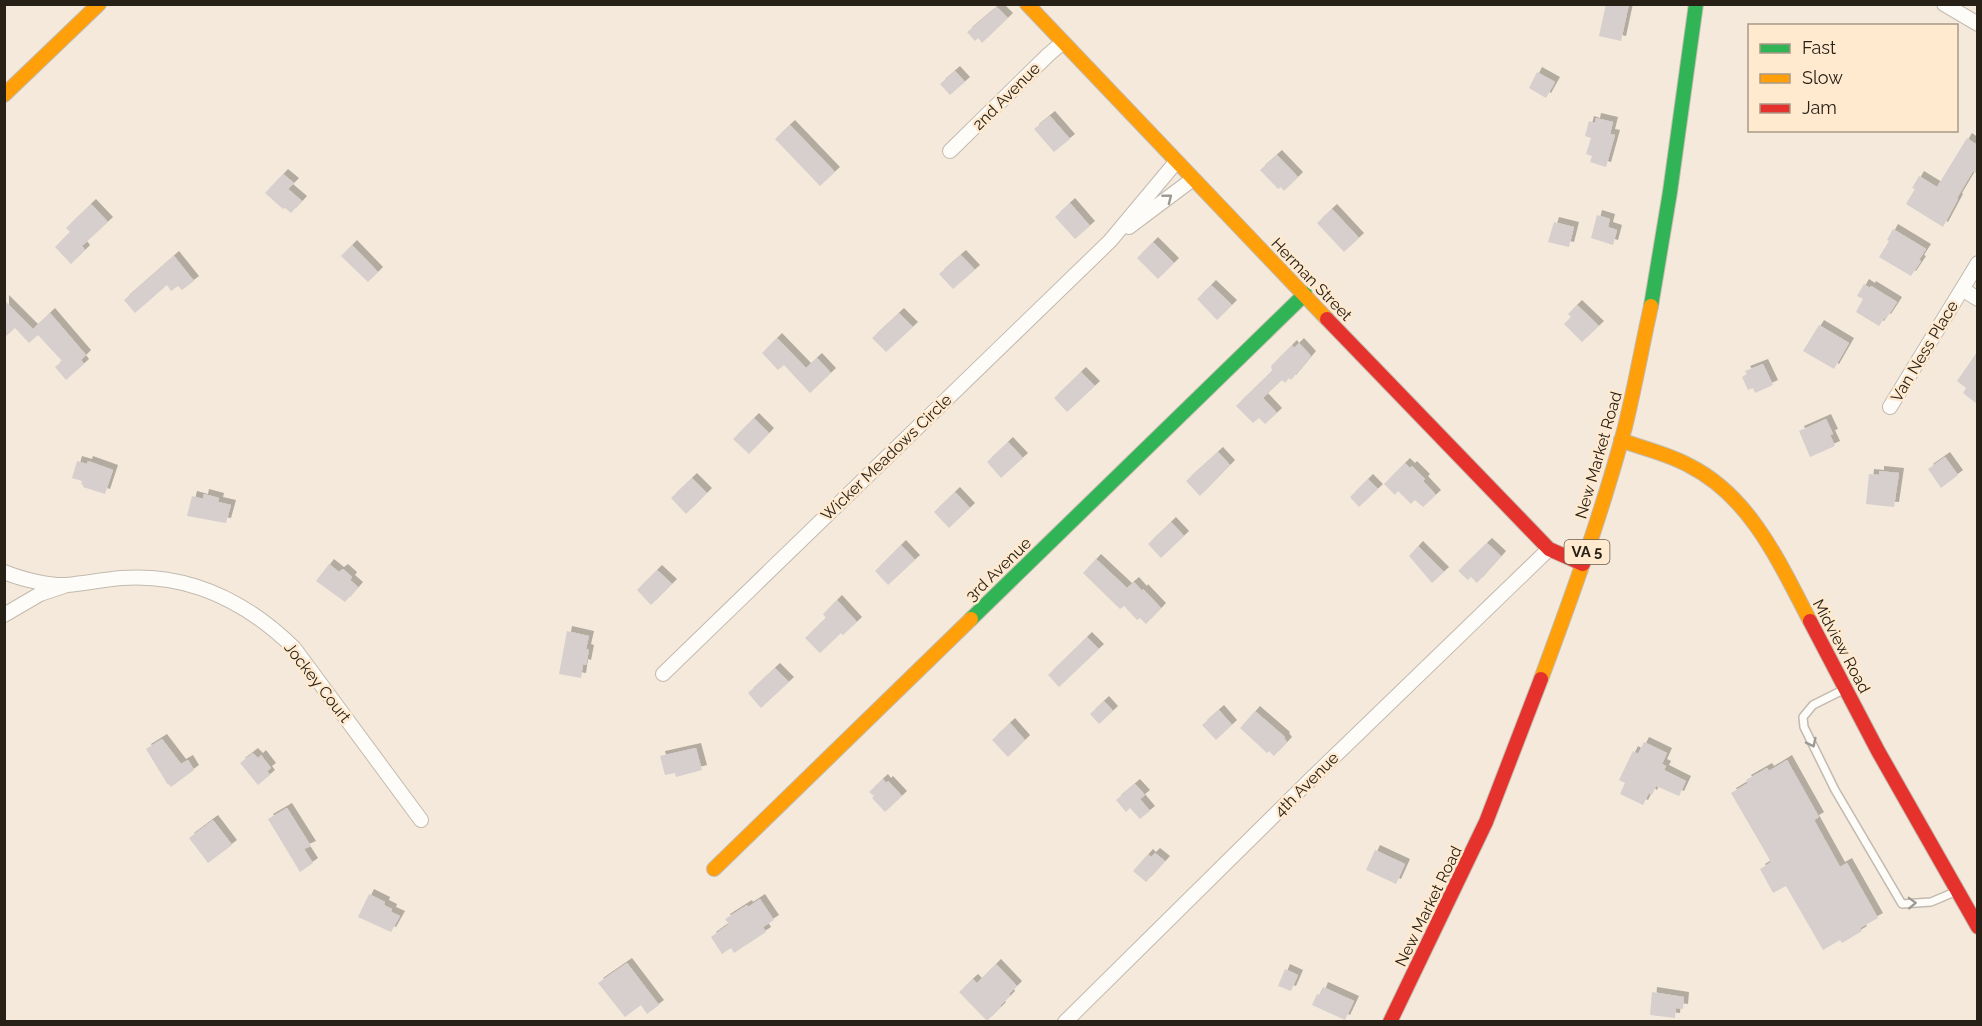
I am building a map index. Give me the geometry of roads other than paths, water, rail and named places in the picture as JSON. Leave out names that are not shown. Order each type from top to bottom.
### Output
[{"type":"street","points":[[4,95],[99,4]]},
{"type":"street","name":"Herman Street","points":[[1027,4],[1549,549],[1582,564]]},
{"type":"street","name":"New Market Road","points":[[1390,1022],[1486,822],[1575,589],[1621,440],[1654,292],[1696,4]]},
{"type":"street","points":[[1944,4],[1977,24]]},
{"type":"street","name":"2nd Avenue","points":[[950,151],[1063,42]]},
{"type":"street","name":"Wicker Meadows Circle","points":[[663,674],[1110,241],[1176,162]]},
{"type":"street","name":"Wicker Meadows Circle","points":[[1110,241],[1193,179]]},
{"type":"street","name":"Van Ness Place","points":[[1890,407],[1977,263]]},
{"type":"street","points":[[1962,289],[1977,299]]},
{"type":"street","name":"3rd Avenue","points":[[714,869],[1305,294]]},
{"type":"street","name":"Midview Road","points":[[1621,440],[1690,465],[1721,486],[1773,549],[1977,927]]},
{"type":"street","name":"4th Avenue","points":[[1065,1022],[1320,770],[1549,549]]},
{"type":"street","name":"Jockey Court","points":[[4,572],[33,581],[66,585],[125,578],[157,579],[218,594],[248,610],[274,629],[301,657],[421,820]]},
{"type":"street","points":[[4,615],[40,594],[66,585]]},
{"type":"lane","points":[[1846,688],[1813,705],[1803,717],[1804,727],[1835,790],[1902,904],[1931,902],[1957,891]]}]
